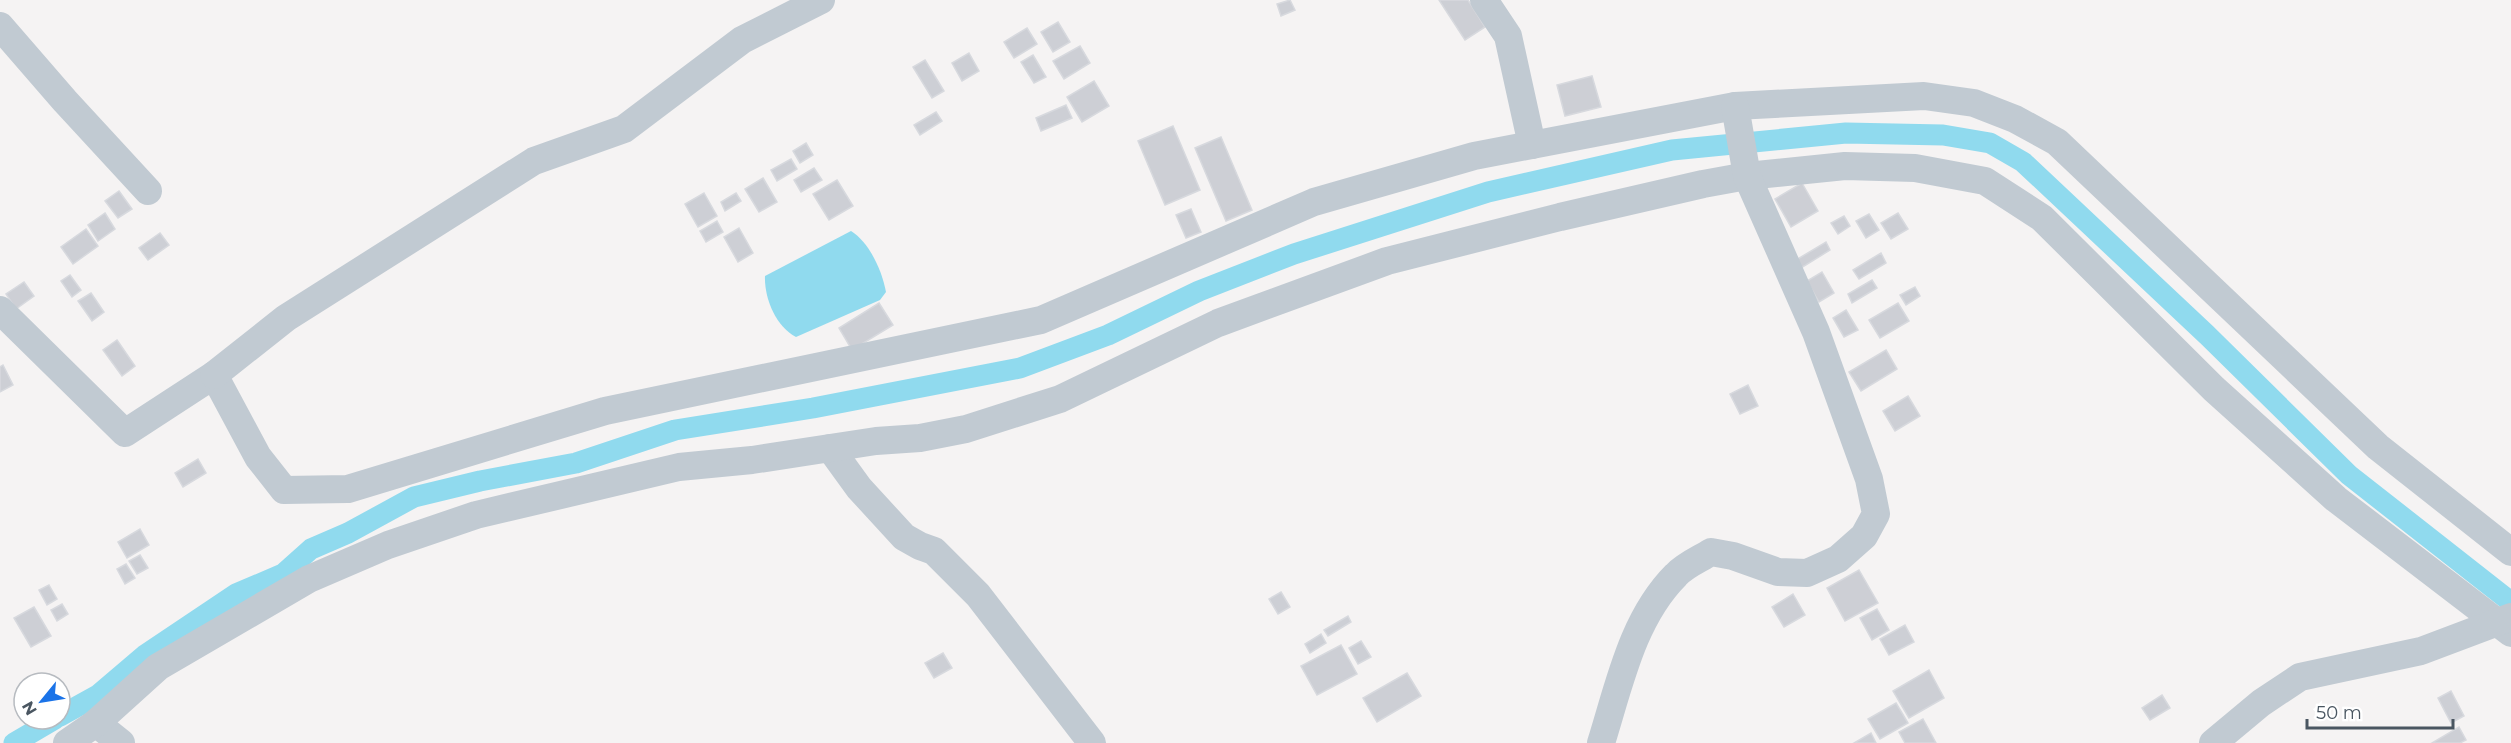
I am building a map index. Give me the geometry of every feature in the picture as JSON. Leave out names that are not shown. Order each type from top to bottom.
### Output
[{"type":"street","points":[[0,310],[125,433],[214,375],[286,318],[534,161],[624,129],[742,40],[821,0]]},
{"type":"street","points":[[1484,0],[1508,36],[1532,145]]},
{"type":"street","points":[[0,26],[64,101],[148,191]]},
{"type":"street","points":[[214,375],[258,457],[284,490],[348,489],[605,411],[1041,320],[1314,202],[1474,156],[1735,106],[1924,96],[1974,103],[2015,119],[2057,142],[2378,447],[2511,552]]},
{"type":"street","points":[[1601,743],[1634,641],[1648,610],[1677,573],[1712,552],[1733,556],[1778,572],[1807,573],[1838,559],[1864,536],[1876,514],[1869,479],[1816,332],[1747,176],[1735,106]]},
{"type":"street","points":[[67,743],[96,723],[158,667],[309,579],[387,545],[476,514],[680,467],[752,460],[876,441],[920,438],[966,429],[1060,399],[1218,323],[1387,261],[1560,216],[1747,176],[1845,166],[1903,168],[1985,181],[2042,218],[2214,388],[2336,499],[2507,625]]},
{"type":"street","points":[[830,448],[859,488],[904,537],[934,551],[978,595],[1092,743]]},
{"type":"street","points":[[2213,743],[2261,703],[2300,677],[2421,651],[2507,625]]},
{"type":"street","points":[[96,723],[121,743]]},
{"type":"water","points":[[851,231],[864,243],[874,258],[882,275],[886,292],[880,300],[796,337],[777,319],[769,302],[765,276]]},
{"type":"building","points":[[1290,0],[1295,10],[1281,16],[1277,4]]},
{"type":"building","points":[[1439,0],[1468,0],[1485,27],[1465,40]]},
{"type":"building","points":[[1058,22],[1070,42],[1053,52],[1041,32]]},
{"type":"building","points":[[1027,28],[1037,44],[1014,58],[1004,42]]},
{"type":"building","points":[[1080,46],[1090,63],[1064,79],[1053,61]]},
{"type":"building","points":[[969,53],[979,71],[962,81],[952,63]]},
{"type":"building","points":[[1033,55],[1046,77],[1034,83],[1021,62]]},
{"type":"building","points":[[925,60],[944,91],[932,98],[913,67]]},
{"type":"building","points":[[1592,76],[1601,107],[1565,116],[1557,85]]},
{"type":"building","points":[[1094,81],[1109,106],[1082,122],[1067,97]]},
{"type":"building","points":[[1066,105],[1072,118],[1041,131],[1036,118]]},
{"type":"building","points":[[936,112],[942,121],[920,135],[914,125]]},
{"type":"building","points":[[1173,126],[1200,190],[1165,205],[1138,141]]},
{"type":"building","points":[[1221,137],[1252,210],[1226,221],[1195,148]]},
{"type":"building","points":[[806,143],[813,155],[800,163],[793,151]]},
{"type":"building","points":[[791,159],[797,169],[777,181],[771,170]]},
{"type":"building","points":[[814,168],[822,180],[801,192],[794,180]]},
{"type":"building","points":[[763,178],[777,202],[759,212],[745,189]]},
{"type":"building","points":[[837,180],[853,206],[829,220],[813,194]]},
{"type":"building","points":[[1802,183],[1818,211],[1791,227],[1775,199]]},
{"type":"building","points":[[119,191],[132,209],[118,218],[105,201]]},
{"type":"building","points":[[704,193],[717,216],[698,227],[685,204]]},
{"type":"building","points":[[736,193],[741,201],[725,211],[721,202]]},
{"type":"building","points":[[1191,209],[1201,232],[1186,238],[1176,215]]},
{"type":"building","points":[[105,213],[115,229],[98,241],[88,225]]},
{"type":"building","points":[[1898,213],[1908,229],[1891,239],[1881,223]]},
{"type":"building","points":[[1869,214],[1879,230],[1866,238],[1856,221]]},
{"type":"building","points":[[1844,216],[1850,226],[1838,234],[1831,223]]},
{"type":"building","points":[[717,221],[723,232],[706,242],[700,231]]},
{"type":"building","points":[[739,228],[753,253],[738,262],[724,237]]},
{"type":"building","points":[[86,229],[98,246],[73,264],[61,247]]},
{"type":"building","points":[[160,233],[169,245],[148,260],[139,248]]},
{"type":"building","points":[[1826,242],[1830,250],[1801,268],[1796,260]]},
{"type":"building","points":[[1881,253],[1886,263],[1859,279],[1853,270]]},
{"type":"building","points":[[1822,272],[1834,293],[1819,302],[1807,281]]},
{"type":"building","points":[[70,275],[81,290],[72,297],[61,281]]},
{"type":"building","points":[[1872,280],[1877,288],[1852,303],[1848,294]]},
{"type":"building","points":[[24,282],[34,296],[16,309],[6,294]]},
{"type":"building","points":[[1915,287],[1920,296],[1906,305],[1900,295]]},
{"type":"building","points":[[91,293],[104,312],[92,321],[78,301]]},
{"type":"building","points":[[879,303],[893,325],[852,350],[839,328]]},
{"type":"building","points":[[1898,303],[1909,321],[1880,338],[1869,320]]},
{"type":"building","points":[[1846,310],[1858,330],[1844,337],[1833,318]]},
{"type":"building","points":[[117,340],[135,366],[122,376],[103,350]]},
{"type":"building","points":[[1886,350],[1897,369],[1861,391],[1849,372]]},
{"type":"building","points":[[3,365],[13,385],[0,392],[0,367]]},
{"type":"building","points":[[1748,385],[1758,406],[1740,414],[1730,394]]},
{"type":"building","points":[[1908,396],[1920,416],[1895,431],[1883,411]]},
{"type":"building","points":[[198,459],[206,473],[183,487],[175,473]]},
{"type":"building","points":[[140,529],[149,545],[127,558],[118,542]]},
{"type":"building","points":[[140,555],[148,568],[137,574],[129,561]]},
{"type":"building","points":[[126,564],[135,578],[125,584],[117,569]]},
{"type":"building","points":[[1859,570],[1878,603],[1845,621],[1827,588]]},
{"type":"building","points":[[49,585],[57,599],[47,605],[39,590]]},
{"type":"building","points":[[1281,592],[1290,607],[1278,614],[1269,599]]},
{"type":"building","points":[[1793,594],[1805,615],[1784,627],[1772,607]]},
{"type":"building","points":[[62,604],[68,614],[57,621],[51,610]]},
{"type":"building","points":[[34,607],[51,636],[31,647],[14,618]]},
{"type":"building","points":[[1877,609],[1889,630],[1872,640],[1860,618]]},
{"type":"building","points":[[1348,616],[1351,622],[1328,636],[1324,630]]},
{"type":"building","points":[[1905,625],[1914,642],[1889,655],[1880,639]]},
{"type":"building","points":[[1321,634],[1326,643],[1310,653],[1305,644]]},
{"type":"building","points":[[1361,641],[1371,657],[1358,664],[1349,648]]},
{"type":"building","points":[[1341,645],[1357,674],[1317,695],[1301,666]]},
{"type":"building","points":[[943,653],[952,668],[934,678],[925,663]]},
{"type":"building","points":[[1929,670],[1944,698],[1909,718],[1893,691]]},
{"type":"building","points":[[1407,673],[1421,696],[1377,722],[1363,698]]},
{"type":"building","points":[[2451,691],[2464,716],[2451,723],[2438,698]]},
{"type":"building","points":[[2162,695],[2170,708],[2150,720],[2142,708]]},
{"type":"building","points":[[1896,703],[1908,723],[1880,739],[1868,719]]},
{"type":"building","points":[[1923,719],[1936,743],[1905,743],[1899,732]]},
{"type":"building","points":[[2459,727],[2466,740],[2460,743],[2432,743]]},
{"type":"building","points":[[1871,733],[1876,743],[1854,743]]},
{"type":"waterway","points":[[72,709],[98,695],[145,655],[236,594],[283,574],[311,549],[348,533],[414,497],[480,481],[576,463],[675,430],[813,408],[1020,368],[1108,335],[1199,291],[1294,254],[1488,192],[1672,150],[1846,133],[1943,135],[1990,143],[2023,162],[2207,335],[2349,475],[2511,602]]},
{"type":"waterway","points":[[14,743],[34,731]]}]
